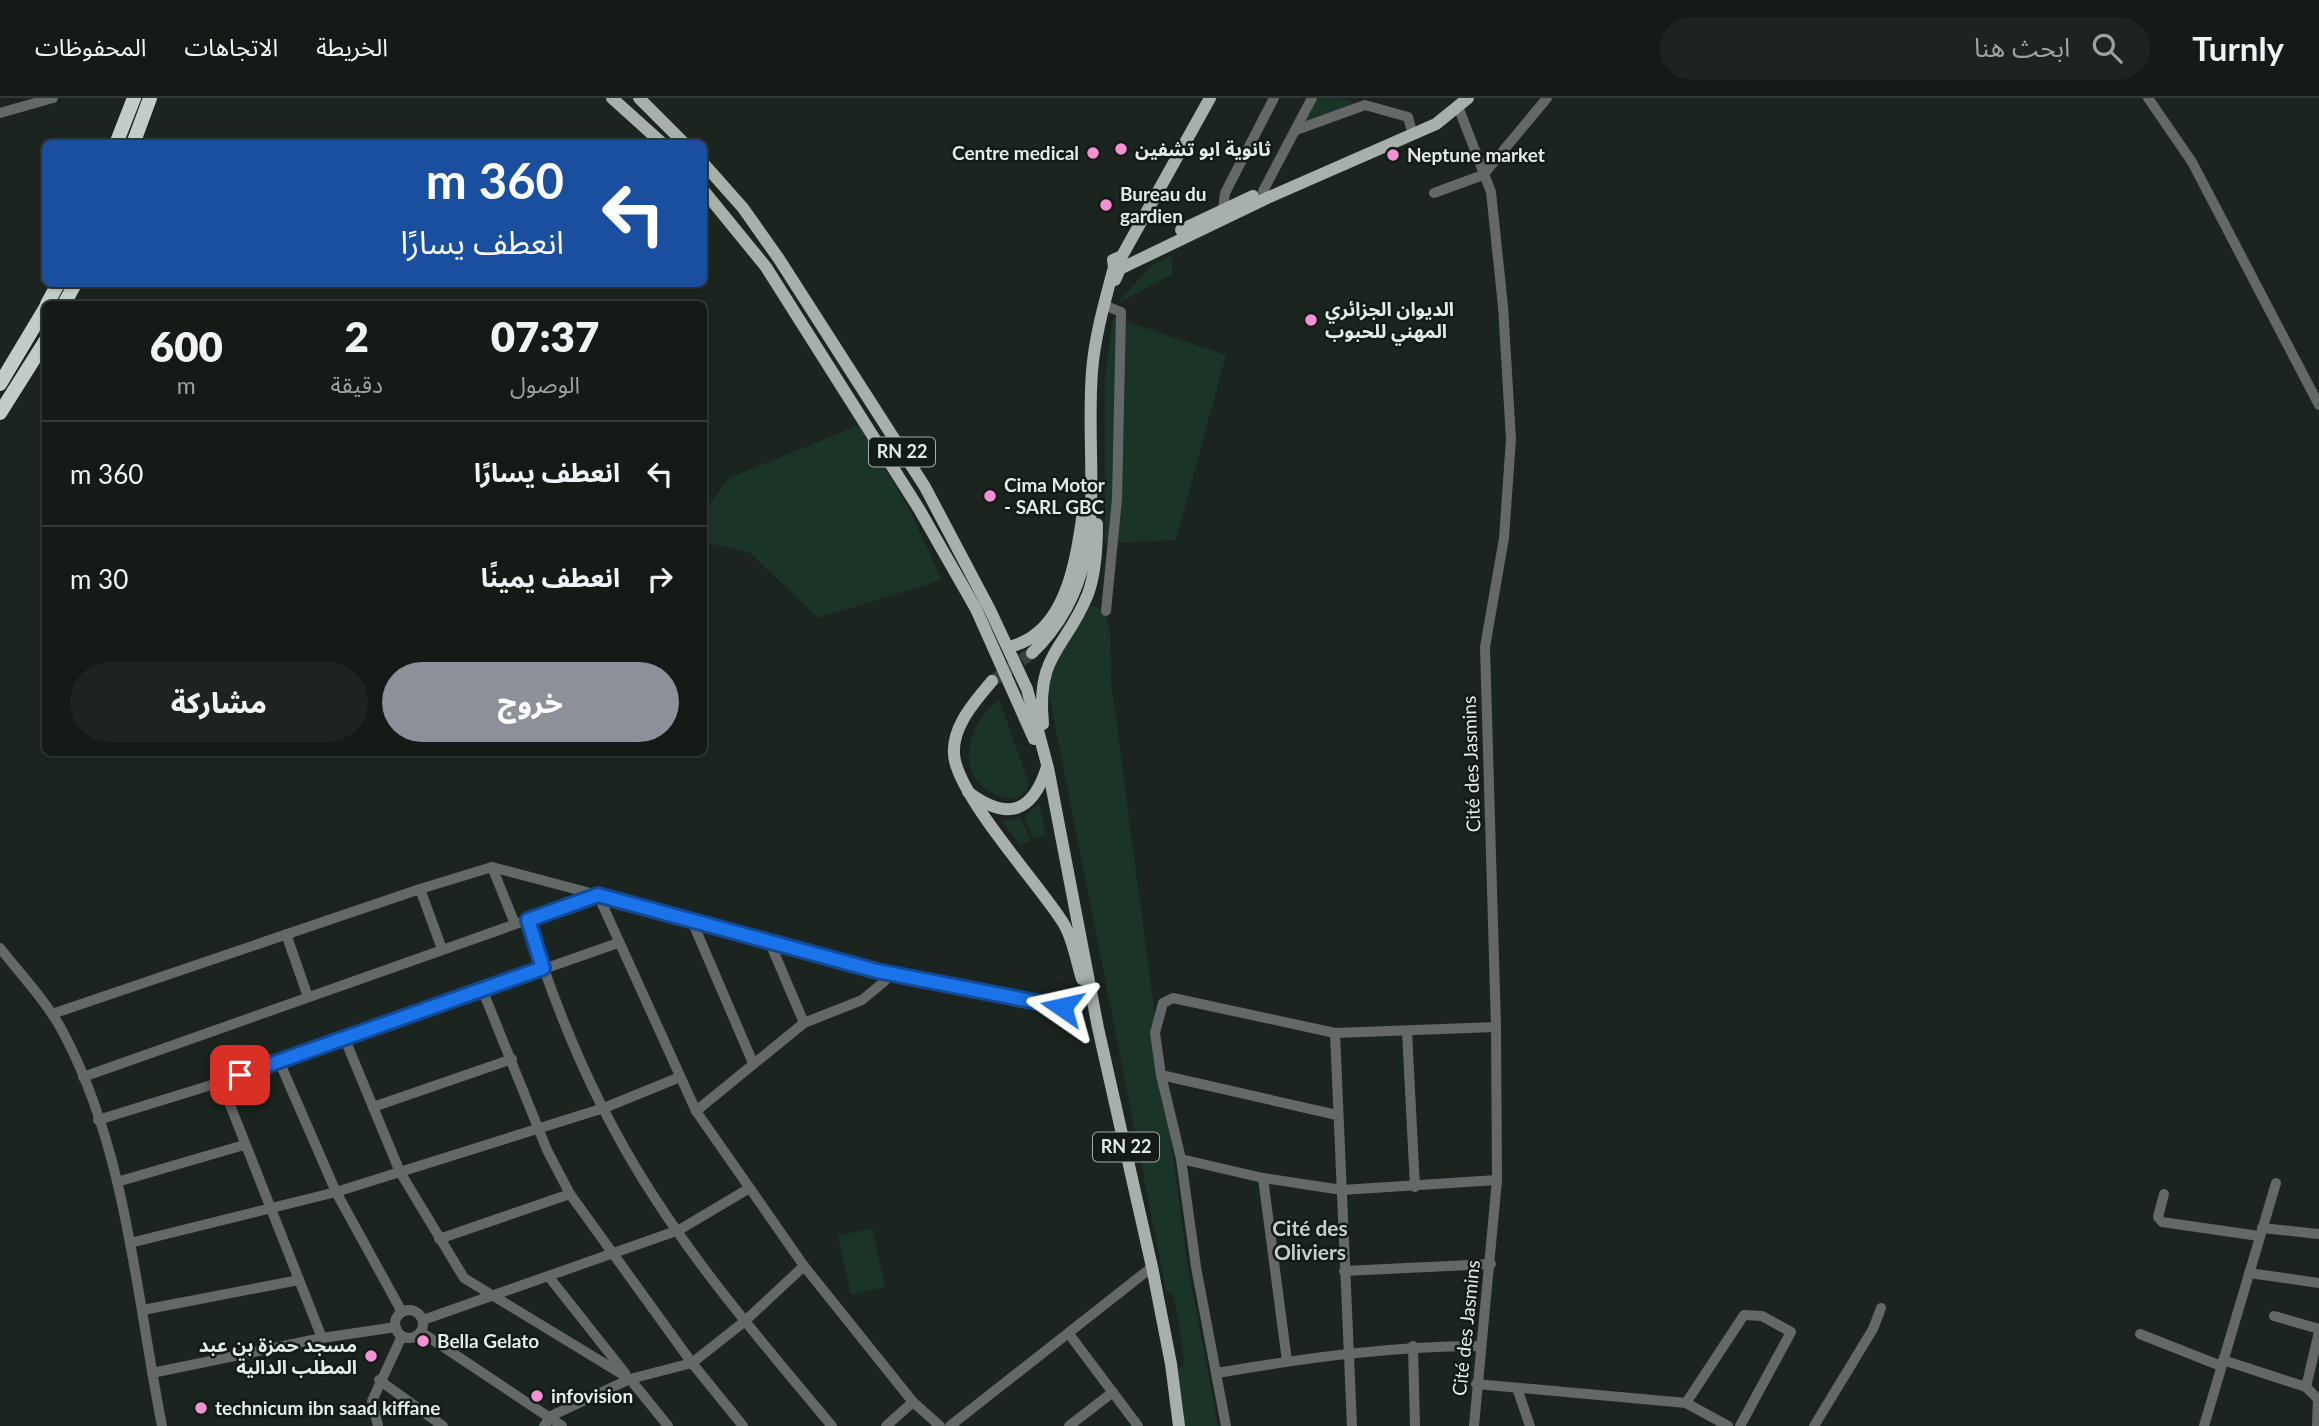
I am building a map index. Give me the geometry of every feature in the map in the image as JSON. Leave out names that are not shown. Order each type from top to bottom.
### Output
[{"type":"highway","points":[[118,140],[134,98]]},
{"type":"highway","points":[[134,140],[150,98]]},
{"type":"highway","points":[[0,384],[42,313]]},
{"type":"highway","points":[[0,413],[42,346]]},
{"type":"main road","points":[[612,98],[659,140]]},
{"type":"main road","points":[[639,98],[681,140]]},
{"type":"main road","points":[[1032,653],[1068,609],[1083,571],[1089,535],[1092,370],[1104,305],[1121,263],[1210,98]]},
{"type":"main road","points":[[1121,263],[1223,209],[1410,128],[1468,98]]},
{"type":"main road","points":[[1121,263],[1436,124],[1458,103]]},
{"type":"main road","name":"RN 22","points":[[707,167],[743,208],[779,259],[910,464],[1008,647],[1027,689],[1048,768],[1098,1028],[1152,1267],[1171,1364],[1179,1426]]},
{"type":"main road","name":"RN 22","points":[[707,195],[766,267],[919,509],[976,609],[1048,768]]},
{"type":"main road","points":[[1008,647],[1030,639],[1043,627],[1069,583],[1077,552],[1092,450]]},
{"type":"main road","points":[[968,792],[996,809],[1015,810],[1034,797],[1048,768],[1041,702],[1043,681],[1049,660],[1088,594],[1096,561],[1095,474],[1092,450]]},
{"type":"main road","points":[[992,681],[969,708],[959,730],[954,760],[968,792],[1063,921],[1098,1028]]},
{"type":"street","points":[[0,113],[53,98]]},
{"type":"street","points":[[1223,209],[1225,193],[1274,98]]},
{"type":"street","points":[[1263,191],[1312,98]]},
{"type":"street","points":[[1434,193],[1483,175],[1547,98]]},
{"type":"street","points":[[2148,98],[2192,162],[2319,405]]},
{"type":"street","name":"Cité des Jasmins","points":[[1458,103],[1491,192],[1503,306],[1511,439],[1504,538],[1485,647],[1496,1027],[1497,1180],[1474,1426]]},
{"type":"street","points":[[1296,130],[1365,105],[1408,117],[1410,128]]},
{"type":"street","points":[[1104,305],[1121,312],[1122,327],[1117,383],[1117,499],[1106,611]]},
{"type":"street","points":[[492,867],[515,924]]},
{"type":"street","points":[[52,1014],[492,867],[877,971],[1062,1007]]},
{"type":"street","points":[[420,889],[442,949]]},
{"type":"street","points":[[83,1077],[598,895]]},
{"type":"street","points":[[598,895],[696,1111],[804,1266],[913,1402],[940,1426]]},
{"type":"street","points":[[528,920],[543,968],[604,1108],[646,1184],[745,1321],[832,1426]]},
{"type":"street","points":[[692,921],[753,1063]]},
{"type":"street","points":[[286,934],[308,997]]},
{"type":"street","points":[[98,1121],[221,1082],[618,943]]},
{"type":"street","points":[[770,943],[804,1023]]},
{"type":"street","points":[[0,948],[52,1014],[83,1077],[98,1121],[117,1182],[130,1243],[162,1426]]},
{"type":"street","points":[[696,1111],[804,1023],[862,1000],[885,981],[877,971]]},
{"type":"street","points":[[482,989],[540,1126],[547,1150],[570,1194],[692,1363],[743,1426]]},
{"type":"street","points":[[1226,1426],[1196,1268],[1181,1159],[1161,1075],[1155,1033],[1163,1003],[1172,998],[1335,1033],[1496,1027]]},
{"type":"street","points":[[1407,1032],[1415,1187]]},
{"type":"street","points":[[1335,1033],[1352,1426]]},
{"type":"street","points":[[344,1037],[400,1172],[464,1278],[630,1379]]},
{"type":"street","points":[[373,1107],[512,1059]]},
{"type":"street","points":[[279,1061],[336,1192],[402,1311]]},
{"type":"street","points":[[1161,1075],[1337,1115]]},
{"type":"street","points":[[130,1243],[336,1192],[604,1108],[680,1077]]},
{"type":"street","points":[[221,1082],[322,1338]]},
{"type":"street","points":[[117,1182],[244,1145]]},
{"type":"street","points":[[1181,1159],[1263,1178],[1342,1190],[1497,1180]]},
{"type":"street","points":[[1263,1178],[1287,1361]]},
{"type":"street","points":[[2204,1426],[2276,1183]]},
{"type":"street","points":[[423,1320],[549,1278],[678,1230],[748,1189]]},
{"type":"street","points":[[439,1239],[570,1194]]},
{"type":"street","points":[[2164,1194],[2158,1217],[2162,1222],[2261,1232],[2319,1234]]},
{"type":"street","points":[[1344,1271],[1491,1264]]},
{"type":"street","points":[[544,1426],[551,1416],[630,1379],[692,1363],[745,1321],[804,1266]]},
{"type":"street","points":[[950,1426],[1152,1267]]},
{"type":"street","points":[[2249,1273],[2319,1283]]},
{"type":"street","points":[[549,1278],[668,1426]]},
{"type":"street","points":[[143,1310],[299,1280]]},
{"type":"street","points":[[1814,1426],[1872,1329],[1881,1308]]},
{"type":"street","points":[[378,1426],[372,1401],[399,1331],[396,1318],[402,1311],[415,1311],[423,1320]]},
{"type":"street","points":[[1686,1403],[1744,1315],[1762,1316],[1791,1332],[1740,1426]]},
{"type":"street","points":[[2274,1316],[2319,1331],[2306,1387]]},
{"type":"street","points":[[152,1373],[322,1338],[399,1331],[414,1337],[421,1332],[423,1320]]},
{"type":"street","points":[[421,1332],[551,1416],[562,1426]]},
{"type":"street","points":[[1069,1334],[1138,1426]]},
{"type":"street","points":[[2140,1334],[2222,1363],[2306,1387],[2318,1399],[2317,1426]]},
{"type":"street","points":[[1217,1373],[1287,1361],[1413,1346],[1480,1346]]},
{"type":"street","points":[[1413,1346],[1415,1426]]},
{"type":"street","points":[[379,1380],[443,1426]]},
{"type":"street","points":[[1476,1384],[1686,1403],[1728,1426]]},
{"type":"street","points":[[1517,1388],[1530,1426]]},
{"type":"street","points":[[1069,1426],[1113,1392]]},
{"type":"street","points":[[886,1426],[913,1402]]},
{"type":"green space","points":[[1315,98],[1342,98],[1356,104],[1304,123]]},
{"type":"green space","points":[[1171,256],[1173,274],[1118,303],[1151,266]]},
{"type":"green space","points":[[1113,317],[1226,355],[1176,540],[1105,543],[1105,378]]},
{"type":"green space","points":[[859,425],[908,507],[942,580],[818,618],[750,553],[707,543],[707,508],[729,478]]},
{"type":"green space","points":[[1091,605],[1103,610],[1110,629],[1111,680],[1187,1262],[1218,1426],[1183,1426],[1175,1373],[1185,1363],[1174,1297],[1166,1290],[1048,689],[1055,664]]},
{"type":"green space","points":[[999,699],[1029,784],[1026,791],[1016,799],[996,794],[982,785],[973,773],[969,759],[970,743],[976,727]]},
{"type":"green space","points":[[1039,804],[1046,834],[1034,839],[1024,817]]},
{"type":"green space","points":[[1020,818],[1031,840],[1020,845],[1001,821]]},
{"type":"green space","points":[[872,1228],[885,1287],[851,1295],[838,1236]]},
{"type":"tunnel","points":[[992,681],[1032,653]]},
{"type":"place","name":"ثانوية ابو تشفين","points":[[1121,149]]},
{"type":"place","name":"Centre medical","points":[[1093,153]]},
{"type":"place","name":"Neptune market","points":[[1393,155]]},
{"type":"place","name":"Bureau du gardien","points":[[1106,205]]},
{"type":"place","name":"الديوان الجزائري المهني للحبوب","points":[[1311,320]]},
{"type":"place","name":"Cima Motor - SARL GBC","points":[[990,496]]},
{"type":"place","name":"Bella Gelato","points":[[423,1341]]},
{"type":"place","name":"مسجد حمزة بن عبد المطلب الدالية","points":[[371,1356]]},
{"type":"place","name":"infovision","points":[[537,1396]]},
{"type":"place","name":"technicum ibn saad kiffane","points":[[201,1408]]},
{"type":"district","name":"Cité des Oliviers","points":[[1310,1241]]},
{"type":"route","points":[[240,1075],[543,968],[528,920],[598,895],[877,971],[1062,1007]]}]
